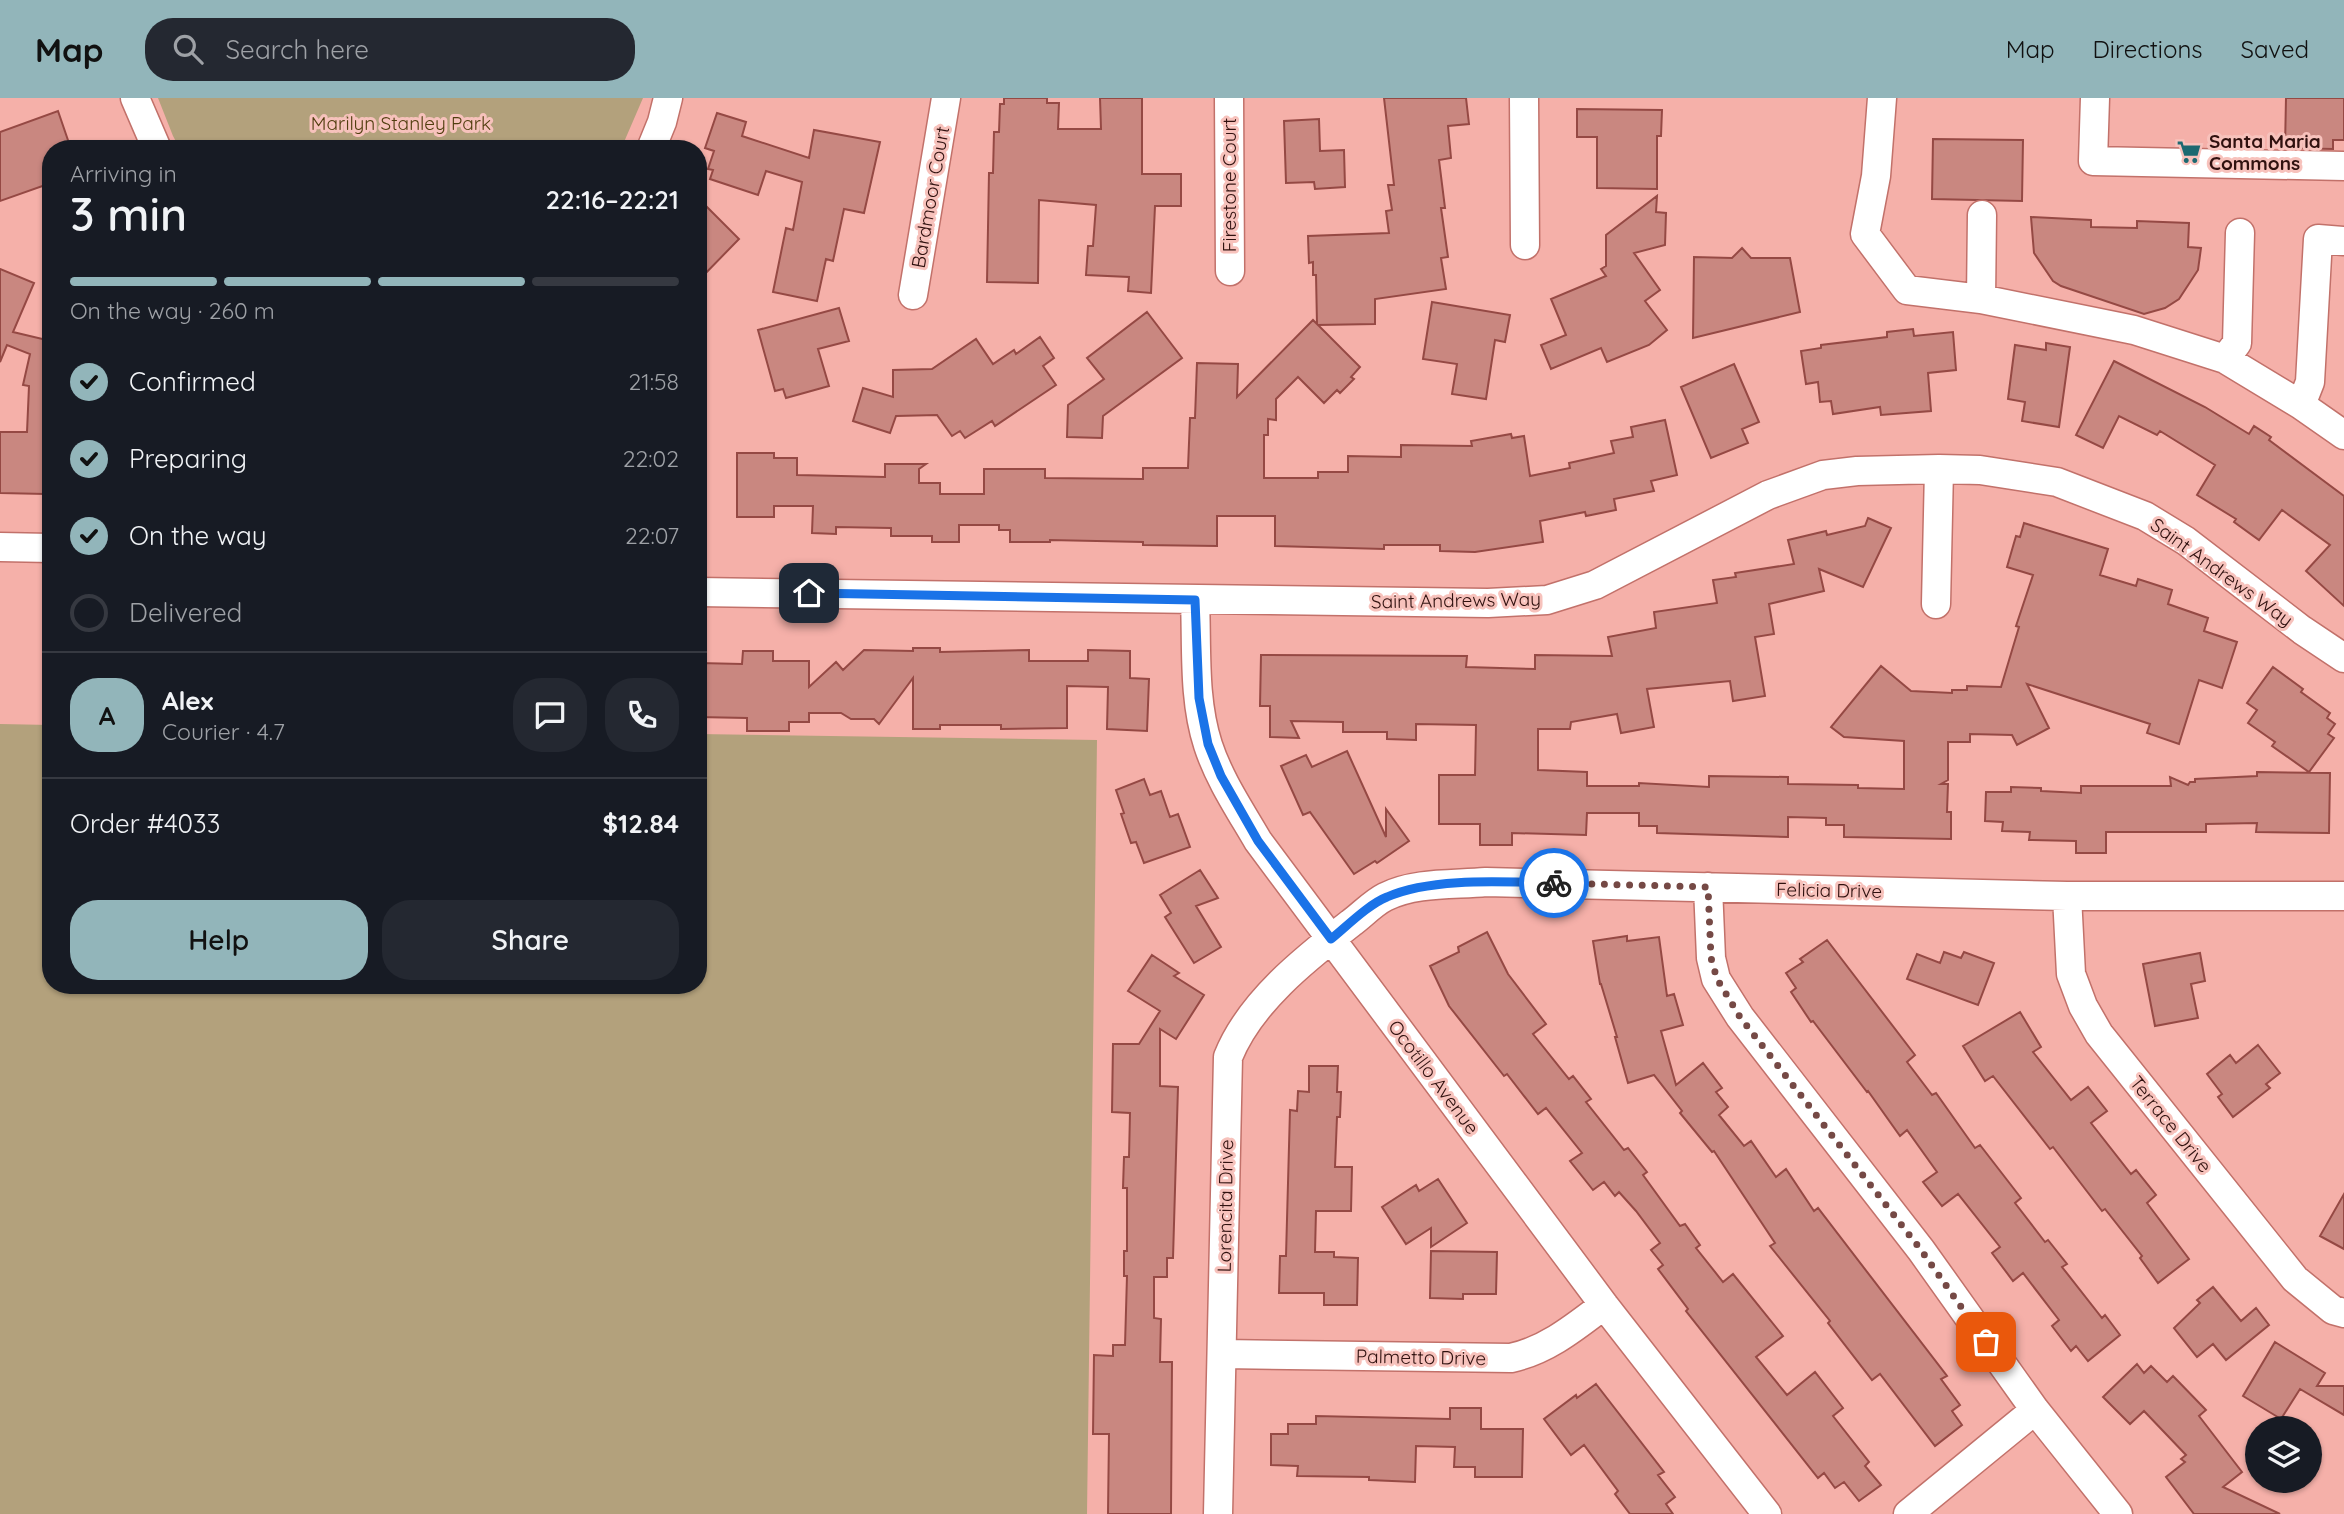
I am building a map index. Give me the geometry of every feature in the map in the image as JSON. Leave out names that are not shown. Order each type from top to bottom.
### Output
[{"type":"street","points":[[135,98],[153,140]]},
{"type":"street","points":[[655,140],[668,98]]},
{"type":"street","name":"Bardmoor Court","points":[[913,295],[947,98]]},
{"type":"street","name":"Firestone Court","points":[[1229,98],[1230,271]]},
{"type":"street","points":[[1524,98],[1525,245]]},
{"type":"street","points":[[1882,98],[1876,176],[1865,234],[1907,290],[1981,299],[2134,330],[2225,359],[2301,405],[2344,435]]},
{"type":"street","points":[[2095,98],[2093,161],[2344,166]]},
{"type":"street","points":[[1981,299],[1982,215]]},
{"type":"street","points":[[2225,359],[2237,343],[2241,233]]},
{"type":"street","points":[[2301,405],[2310,382],[2318,239],[2344,241]]},
{"type":"street","points":[[1936,604],[1939,468]]},
{"type":"street","name":"Saint Andrews Way","points":[[707,592],[1488,603],[1547,600],[1595,584],[1768,495],[1824,475],[1939,468],[1980,470],[2057,482],[2145,516],[2186,541],[2302,630],[2344,658]]},
{"type":"street","points":[[0,547],[42,548]]},
{"type":"street","name":"Ocotillo Avenue","points":[[1195,600],[1199,698],[1208,744],[1221,776],[1258,841],[1604,1306],[1767,1514]]},
{"type":"street","name":"Felicia Drive","points":[[1331,939],[1384,898],[1412,888],[1486,882],[2067,896],[2344,896]]},
{"type":"street","points":[[1708,887],[1711,958],[1717,979],[1740,1017],[1921,1250],[2035,1410],[2118,1514]]},
{"type":"street","name":"Terrace Drive","points":[[2067,896],[2071,974],[2083,1006],[2099,1034],[2295,1279],[2333,1310],[2344,1313]]},
{"type":"street","name":"Lorencita Drive","points":[[1218,1514],[1228,1057],[1237,1035],[1271,992],[1331,939]]},
{"type":"street","name":"Palmetto Drive","points":[[1223,1354],[1511,1358],[1532,1354],[1604,1306]]},
{"type":"street","points":[[1908,1514],[2035,1410]]},
{"type":"green space","name":"Marilyn Stanley Park","points":[[158,98],[643,98],[625,140],[175,140]]},
{"type":"green space","points":[[0,724],[42,725],[42,994],[707,994],[707,734],[1097,740],[1087,1514],[0,1514]]},
{"type":"building","points":[[1004,98],[1047,98],[1047,103],[1059,103],[1058,129],[1101,129],[1100,98],[1142,98],[1142,174],[1181,174],[1181,206],[1155,206],[1151,293],[1128,291],[1129,277],[1086,275],[1088,246],[1093,246],[1096,205],[1039,200],[1038,283],[987,282],[989,173],[993,173],[994,132],[999,132],[1000,104],[1004,104]]},
{"type":"building","points":[[1384,98],[1466,98],[1469,124],[1448,126],[1451,158],[1439,160],[1445,208],[1441,208],[1448,257],[1441,258],[1446,289],[1375,299],[1375,324],[1318,325],[1360,367],[1351,377],[1354,379],[1340,393],[1337,390],[1324,403],[1298,377],[1276,399],[1276,420],[1268,419],[1268,435],[1264,435],[1264,478],[1318,478],[1318,472],[1348,472],[1348,456],[1401,457],[1401,445],[1472,446],[1471,441],[1511,434],[1512,438],[1524,436],[1530,476],[1570,468],[1569,463],[1614,453],[1611,441],[1633,437],[1631,427],[1665,420],[1677,475],[1651,481],[1654,491],[1614,499],[1616,510],[1586,516],[1585,512],[1540,521],[1543,542],[1475,552],[1440,551],[1440,545],[1384,545],[1384,549],[1275,546],[1275,516],[1217,516],[1217,546],[1050,540],[1010,542],[1010,530],[999,530],[999,525],[959,525],[959,542],[932,542],[932,536],[891,536],[891,528],[836,527],[836,534],[812,533],[813,506],[774,506],[774,517],[737,517],[737,453],[774,453],[774,458],[797,458],[797,475],[885,477],[885,464],[926,464],[919,469],[919,483],[940,483],[940,494],[984,494],[984,469],[1045,469],[1045,478],[1143,479],[1143,468],[1188,468],[1190,418],[1195,418],[1197,363],[1238,364],[1237,397],[1313,320],[1317,324],[1316,275],[1313,275],[1313,262],[1309,263],[1308,236],[1389,233],[1386,211],[1392,210],[1388,185],[1394,185]]},
{"type":"building","points":[[2286,98],[2344,98],[2344,140],[2333,140],[2333,149],[2285,148]]},
{"type":"building","points":[[1577,109],[1662,110],[1661,136],[1657,136],[1657,189],[1597,188],[1597,137],[1577,137]]},
{"type":"building","points":[[58,111],[68,140],[42,140],[42,186],[0,201],[0,132]]},
{"type":"building","points":[[717,113],[746,122],[742,136],[809,158],[814,130],[880,142],[864,213],[844,209],[833,261],[826,259],[817,301],[773,292],[786,228],[793,230],[802,182],[766,171],[758,195],[710,179],[713,170],[708,169],[714,151],[707,149]]},
{"type":"building","points":[[1319,119],[1320,151],[1344,150],[1345,187],[1315,189],[1314,182],[1286,183],[1284,121]]},
{"type":"building","points":[[1933,139],[2023,140],[2022,201],[1932,199]]},
{"type":"building","points":[[1657,196],[1656,212],[1666,213],[1665,245],[1634,253],[1660,290],[1645,301],[1667,330],[1649,345],[1607,362],[1601,348],[1551,369],[1541,345],[1566,335],[1551,299],[1606,276],[1601,269],[1606,266],[1606,235]]},
{"type":"building","points":[[707,207],[739,239],[707,272]]},
{"type":"building","points":[[2031,217],[2091,220],[2091,227],[2137,228],[2137,221],[2189,223],[2188,247],[2201,248],[2198,270],[2179,299],[2165,308],[2144,314],[2053,281],[2034,253]]},
{"type":"building","points":[[1742,248],[1751,258],[1790,258],[1800,312],[1693,338],[1694,257],[1732,258]]},
{"type":"building","points":[[0,269],[34,283],[13,332],[42,339],[42,494],[0,493],[0,432],[27,432],[29,386],[23,385],[30,354],[7,345],[0,362]]},
{"type":"building","points":[[1432,302],[1510,315],[1505,342],[1495,340],[1486,399],[1452,394],[1457,364],[1423,359]]},
{"type":"building","points":[[839,308],[849,341],[818,349],[829,386],[786,398],[783,389],[775,391],[758,330]]},
{"type":"building","points":[[1147,312],[1182,358],[1103,416],[1102,438],[1067,437],[1068,405],[1104,379],[1087,358]]},
{"type":"building","points":[[1913,329],[1914,336],[1953,332],[1956,370],[1928,373],[1931,411],[1881,415],[1880,407],[1833,414],[1831,401],[1820,402],[1818,382],[1806,384],[1801,351],[1821,348],[1821,345],[1887,337],[1887,332]]},
{"type":"building","points":[[1040,337],[1054,358],[1043,366],[1056,385],[995,426],[992,421],[965,438],[960,431],[952,436],[937,415],[896,416],[890,433],[853,421],[863,388],[893,397],[893,370],[932,369],[976,339],[993,364],[1014,350],[1016,354]]},
{"type":"building","points":[[2046,343],[2070,347],[2059,427],[2022,421],[2025,402],[2008,399],[2015,345],[2046,350]]},
{"type":"building","points":[[2114,361],[2205,407],[2249,434],[2254,426],[2344,496],[2344,606],[2306,571],[2330,545],[2282,510],[2259,540],[2234,522],[2236,519],[2197,495],[2215,465],[2160,431],[2157,435],[2119,416],[2103,448],[2076,435]]},
{"type":"building","points":[[1734,364],[1759,422],[1742,429],[1748,443],[1711,458],[1681,387]]},
{"type":"building","points":[[1868,518],[1891,528],[1863,587],[1819,569],[1824,591],[1769,604],[1774,634],[1755,637],[1765,696],[1733,701],[1730,681],[1647,689],[1654,727],[1621,733],[1617,714],[1571,722],[1570,729],[1538,729],[1538,770],[1587,772],[1587,786],[1639,786],[1639,783],[1709,787],[1709,776],[1788,777],[1788,784],[1904,789],[1904,741],[1844,737],[1831,727],[1881,666],[1911,691],[1952,693],[1952,690],[1967,690],[1967,686],[2001,687],[2019,627],[2016,626],[2033,575],[2007,567],[2016,536],[2020,537],[2024,523],[2108,549],[2100,575],[2136,586],[2138,579],[2172,590],[2168,604],[2208,618],[2204,631],[2237,642],[2222,688],[2199,680],[2179,744],[2147,733],[2150,724],[2027,684],[2049,728],[2017,745],[2012,735],[1970,734],[1970,742],[1948,742],[1948,780],[1941,784],[1948,784],[1947,812],[1951,812],[1951,839],[1844,837],[1844,825],[1826,825],[1826,818],[1788,817],[1788,837],[1657,833],[1657,826],[1639,826],[1639,813],[1587,813],[1586,835],[1512,833],[1512,845],[1480,845],[1480,824],[1439,824],[1439,775],[1475,775],[1476,725],[1416,724],[1416,740],[1387,739],[1387,732],[1343,732],[1343,722],[1291,721],[1299,738],[1270,737],[1270,706],[1260,706],[1261,655],[1467,656],[1466,667],[1535,669],[1535,655],[1612,656],[1608,637],[1656,628],[1654,612],[1717,603],[1713,580],[1736,577],[1735,573],[1794,564],[1788,540],[1865,526]]},
{"type":"building","points":[[913,648],[940,648],[940,652],[1029,650],[1029,661],[1088,661],[1088,650],[1130,651],[1130,678],[1149,679],[1147,731],[1107,729],[1108,687],[1067,686],[1067,728],[1001,729],[1001,725],[940,725],[940,729],[913,729],[913,678],[879,724],[874,719],[851,719],[841,713],[809,713],[809,722],[789,722],[789,731],[747,731],[747,718],[707,717],[707,663],[742,664],[743,651],[773,651],[773,661],[809,661],[809,687],[836,662],[843,670],[864,650],[913,651]]},
{"type":"building","points":[[2273,667],[2330,713],[2327,718],[2335,724],[2328,734],[2334,738],[2309,772],[2272,746],[2275,742],[2248,723],[2257,710],[2247,703]]},
{"type":"building","points":[[1347,751],[1386,837],[1386,809],[1409,841],[1377,863],[1375,861],[1354,874],[1310,812],[1303,815],[1281,766],[1306,755],[1312,767]]},
{"type":"building","points":[[2257,772],[2330,773],[2329,833],[2256,832],[2257,823],[2206,824],[2206,832],[2106,832],[2106,853],[2076,853],[2076,841],[2029,840],[2030,832],[2002,831],[2003,822],[1985,821],[1986,792],[2011,792],[2011,787],[2081,793],[2081,786],[2171,786],[2170,777],[2188,785],[2195,782],[2195,779],[2257,776]]},
{"type":"building","points":[[1144,779],[1150,795],[1161,791],[1170,817],[1178,814],[1190,847],[1144,863],[1136,842],[1131,843],[1116,790]]},
{"type":"building","points":[[1200,870],[1218,898],[1196,906],[1221,947],[1194,963],[1165,917],[1171,913],[1160,895]]},
{"type":"building","points":[[1487,932],[1508,974],[1546,1024],[1533,1034],[1569,1079],[1573,1076],[1591,1099],[1586,1102],[1624,1150],[1628,1148],[1647,1172],[1643,1175],[1680,1226],[1685,1224],[1700,1245],[1696,1248],[1723,1282],[1733,1274],[1783,1336],[1756,1357],[1787,1395],[1815,1372],[1843,1408],[1833,1416],[1869,1462],[1865,1466],[1881,1485],[1859,1501],[1844,1482],[1835,1488],[1824,1473],[1818,1478],[1686,1311],[1688,1309],[1658,1269],[1663,1265],[1651,1250],[1660,1243],[1636,1211],[1619,1192],[1615,1196],[1604,1182],[1593,1190],[1570,1161],[1582,1153],[1546,1108],[1538,1114],[1449,1006],[1430,966],[1459,952],[1458,947]]},
{"type":"building","points":[[1627,936],[1627,941],[1659,937],[1667,996],[1674,994],[1683,1025],[1661,1031],[1676,1085],[1703,1063],[1722,1088],[1716,1092],[1728,1107],[1719,1115],[1744,1146],[1751,1141],[1776,1177],[1786,1169],[1814,1211],[1818,1208],[1947,1376],[1941,1379],[1960,1405],[1952,1411],[1962,1425],[1935,1446],[1880,1374],[1872,1380],[1828,1323],[1830,1321],[1770,1246],[1775,1243],[1714,1151],[1712,1152],[1680,1113],[1682,1111],[1654,1075],[1628,1083],[1600,984],[1593,941]]},
{"type":"building","points":[[1827,940],[1915,1055],[1907,1062],[1932,1095],[1936,1093],[1975,1148],[1980,1145],[2021,1198],[2015,1203],[2045,1242],[2048,1240],[2067,1264],[2062,1267],[2102,1318],[2105,1315],[2120,1335],[2088,1361],[2076,1346],[2071,1351],[2052,1326],[2059,1320],[2023,1273],[2013,1281],[1992,1253],[2000,1247],[1958,1194],[1942,1206],[1923,1182],[1937,1172],[1907,1130],[1900,1136],[1868,1091],[1813,1021],[1811,1022],[1791,992],[1796,988],[1786,973],[1803,962],[1800,959]]},
{"type":"building","points":[[1944,952],[1961,958],[1964,952],[1994,963],[1978,1005],[1907,979],[1917,954],[1940,963]]},
{"type":"building","points":[[2200,953],[2205,981],[2191,984],[2198,1018],[2155,1026],[2143,964]]},
{"type":"building","points":[[1152,955],[1179,973],[1174,976],[1204,995],[1176,1039],[1160,1029],[1160,1086],[1178,1087],[1173,1258],[1167,1258],[1167,1277],[1154,1277],[1154,1318],[1161,1319],[1160,1362],[1172,1362],[1171,1514],[1108,1514],[1109,1434],[1093,1434],[1094,1355],[1113,1356],[1113,1345],[1125,1345],[1127,1276],[1124,1276],[1124,1251],[1127,1251],[1127,1188],[1123,1188],[1124,1157],[1129,1157],[1130,1113],[1112,1112],[1113,1044],[1139,1044],[1160,1011],[1128,991]]},
{"type":"building","points":[[2020,1012],[2041,1047],[2033,1052],[2071,1100],[2088,1087],[2107,1111],[2091,1123],[2131,1174],[2136,1170],[2156,1195],[2147,1203],[2189,1259],[2158,1283],[2140,1258],[2142,1256],[2105,1209],[2102,1211],[1993,1076],[1985,1081],[1963,1046]]},
{"type":"building","points":[[2258,1045],[2280,1073],[2266,1084],[2270,1088],[2233,1117],[2218,1097],[2222,1094],[2207,1074],[2230,1055],[2236,1063]]},
{"type":"building","points":[[1309,1066],[1338,1066],[1337,1092],[1341,1092],[1335,1167],[1352,1167],[1351,1211],[1316,1211],[1315,1252],[1334,1252],[1334,1257],[1358,1258],[1357,1305],[1324,1305],[1324,1293],[1279,1293],[1280,1256],[1286,1256],[1290,1110],[1297,1111],[1298,1091],[1309,1092]]},
{"type":"building","points":[[1438,1179],[1467,1223],[1431,1247],[1431,1228],[1406,1244],[1382,1207],[1416,1185],[1419,1191]]},
{"type":"building","points":[[2344,1194],[2344,1249],[2320,1236]]},
{"type":"building","points":[[1431,1251],[1497,1252],[1496,1294],[1463,1294],[1463,1299],[1430,1298]]},
{"type":"building","points":[[2213,1287],[2241,1321],[2256,1308],[2269,1325],[2226,1360],[2213,1344],[2197,1357],[2174,1328],[2200,1303],[2197,1300]]},
{"type":"building","points":[[2275,1342],[2325,1373],[2317,1386],[2344,1386],[2344,1415],[2300,1389],[2283,1416],[2276,1416],[2243,1396]]},
{"type":"building","points":[[2137,1364],[2144,1373],[2151,1366],[2167,1382],[2173,1376],[2206,1410],[2199,1416],[2242,1472],[2223,1487],[2280,1514],[2194,1514],[2166,1477],[2185,1462],[2181,1459],[2186,1455],[2144,1411],[2130,1424],[2103,1397]]},
{"type":"building","points":[[1596,1384],[1664,1472],[1658,1475],[1675,1497],[1666,1504],[1673,1514],[1630,1514],[1615,1494],[1618,1491],[1584,1445],[1571,1455],[1544,1419]]},
{"type":"building","points":[[1450,1408],[1481,1408],[1481,1429],[1523,1429],[1522,1477],[1475,1477],[1475,1467],[1454,1467],[1455,1447],[1416,1446],[1415,1482],[1369,1480],[1369,1477],[1297,1476],[1298,1466],[1271,1465],[1271,1434],[1288,1434],[1288,1424],[1316,1424],[1316,1416],[1450,1419]]},
{"type":"way so far","points":[[1554,883],[1708,887],[1711,958],[1717,979],[1740,1017],[1921,1250],[1986,1342]]},
{"type":"place","name":"Santa Maria Commons","points":[[2189,152]]},
{"type":"route","points":[[809,593],[1195,600],[1199,698],[1208,744],[1221,776],[1258,841],[1331,939],[1384,898],[1412,888],[1486,882],[1554,883]]}]
